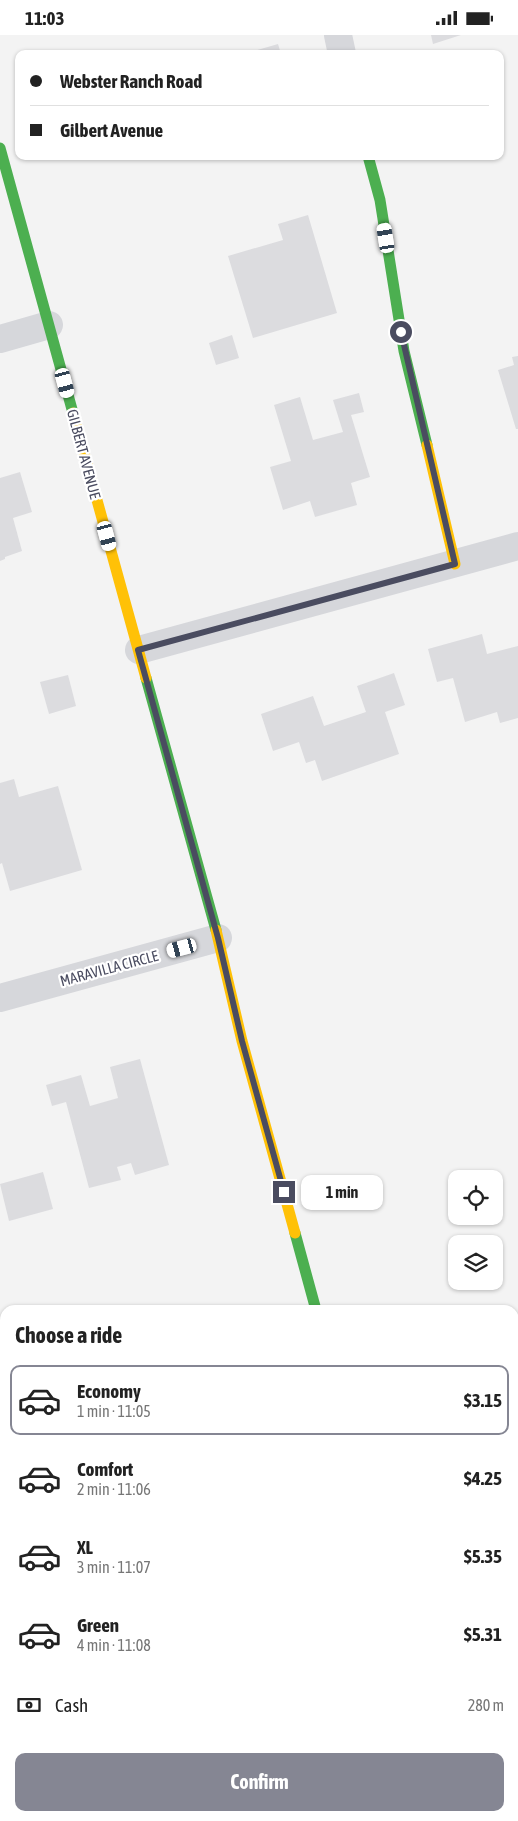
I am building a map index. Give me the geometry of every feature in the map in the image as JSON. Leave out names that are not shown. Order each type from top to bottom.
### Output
[{"type":"street","points":[[338,35],[341,50]]},
{"type":"street","name":"GILBERT AVENUE","points":[[0,148],[218,938],[242,1041],[315,1305]]},
{"type":"street","points":[[369,160],[380,201],[404,351],[455,564]]},
{"type":"street","points":[[0,339],[49,325]]},
{"type":"street","points":[[138,650],[518,546]]},
{"type":"street","name":"MARAVILLA CIRCLE","points":[[0,998],[218,938]]},
{"type":"building","points":[[431,35],[461,35],[433,44]]},
{"type":"building","points":[[278,44],[280,50],[257,50]]},
{"type":"building","points":[[308,215],[337,313],[253,338],[228,256],[283,240],[278,224]]},
{"type":"building","points":[[232,335],[239,358],[216,365],[209,343]]},
{"type":"building","points":[[518,356],[518,429],[516,429],[498,370],[514,365],[512,357]]},
{"type":"building","points":[[359,393],[364,412],[351,415],[370,477],[351,483],[357,505],[315,517],[310,501],[283,510],[270,467],[291,461],[274,405],[300,397],[313,440],[343,432],[333,400]]},
{"type":"building","points":[[20,472],[32,512],[13,518],[22,551],[5,557],[5,559],[0,561],[0,478]]},
{"type":"building","points":[[482,634],[487,654],[518,646],[518,718],[500,723],[497,712],[465,722],[453,678],[437,682],[428,649]]},
{"type":"building","points":[[394,673],[405,705],[385,712],[399,754],[322,781],[315,760],[306,763],[299,742],[273,751],[261,714],[313,696],[324,726],[366,712],[357,686]]},
{"type":"building","points":[[68,675],[76,706],[49,714],[40,682]]},
{"type":"building","points":[[14,779],[19,797],[58,786],[82,870],[10,891],[2,863],[0,864],[0,783]]},
{"type":"building","points":[[140,1059],[169,1165],[135,1175],[131,1163],[117,1167],[121,1180],[89,1188],[66,1102],[52,1106],[46,1085],[81,1075],[90,1106],[118,1098],[110,1067]]},
{"type":"building","points":[[43,1172],[53,1209],[9,1221],[0,1184]]},
{"type":"traffic: fast","points":[[0,148],[73,413]]},
{"type":"traffic: fast","points":[[369,160],[380,200],[404,351],[427,445]]},
{"type":"traffic: fast","points":[[146,678],[216,930]]},
{"type":"traffic: fast","points":[[295,1233],[315,1305]]},
{"type":"traffic: slow","points":[[73,413],[146,678]]},
{"type":"traffic: slow","points":[[427,445],[455,564]]},
{"type":"traffic: slow","points":[[216,930],[242,1041],[295,1233]]},
{"type":"route","points":[[284,1192],[242,1041],[218,938],[138,650],[455,564],[401,332]]}]
